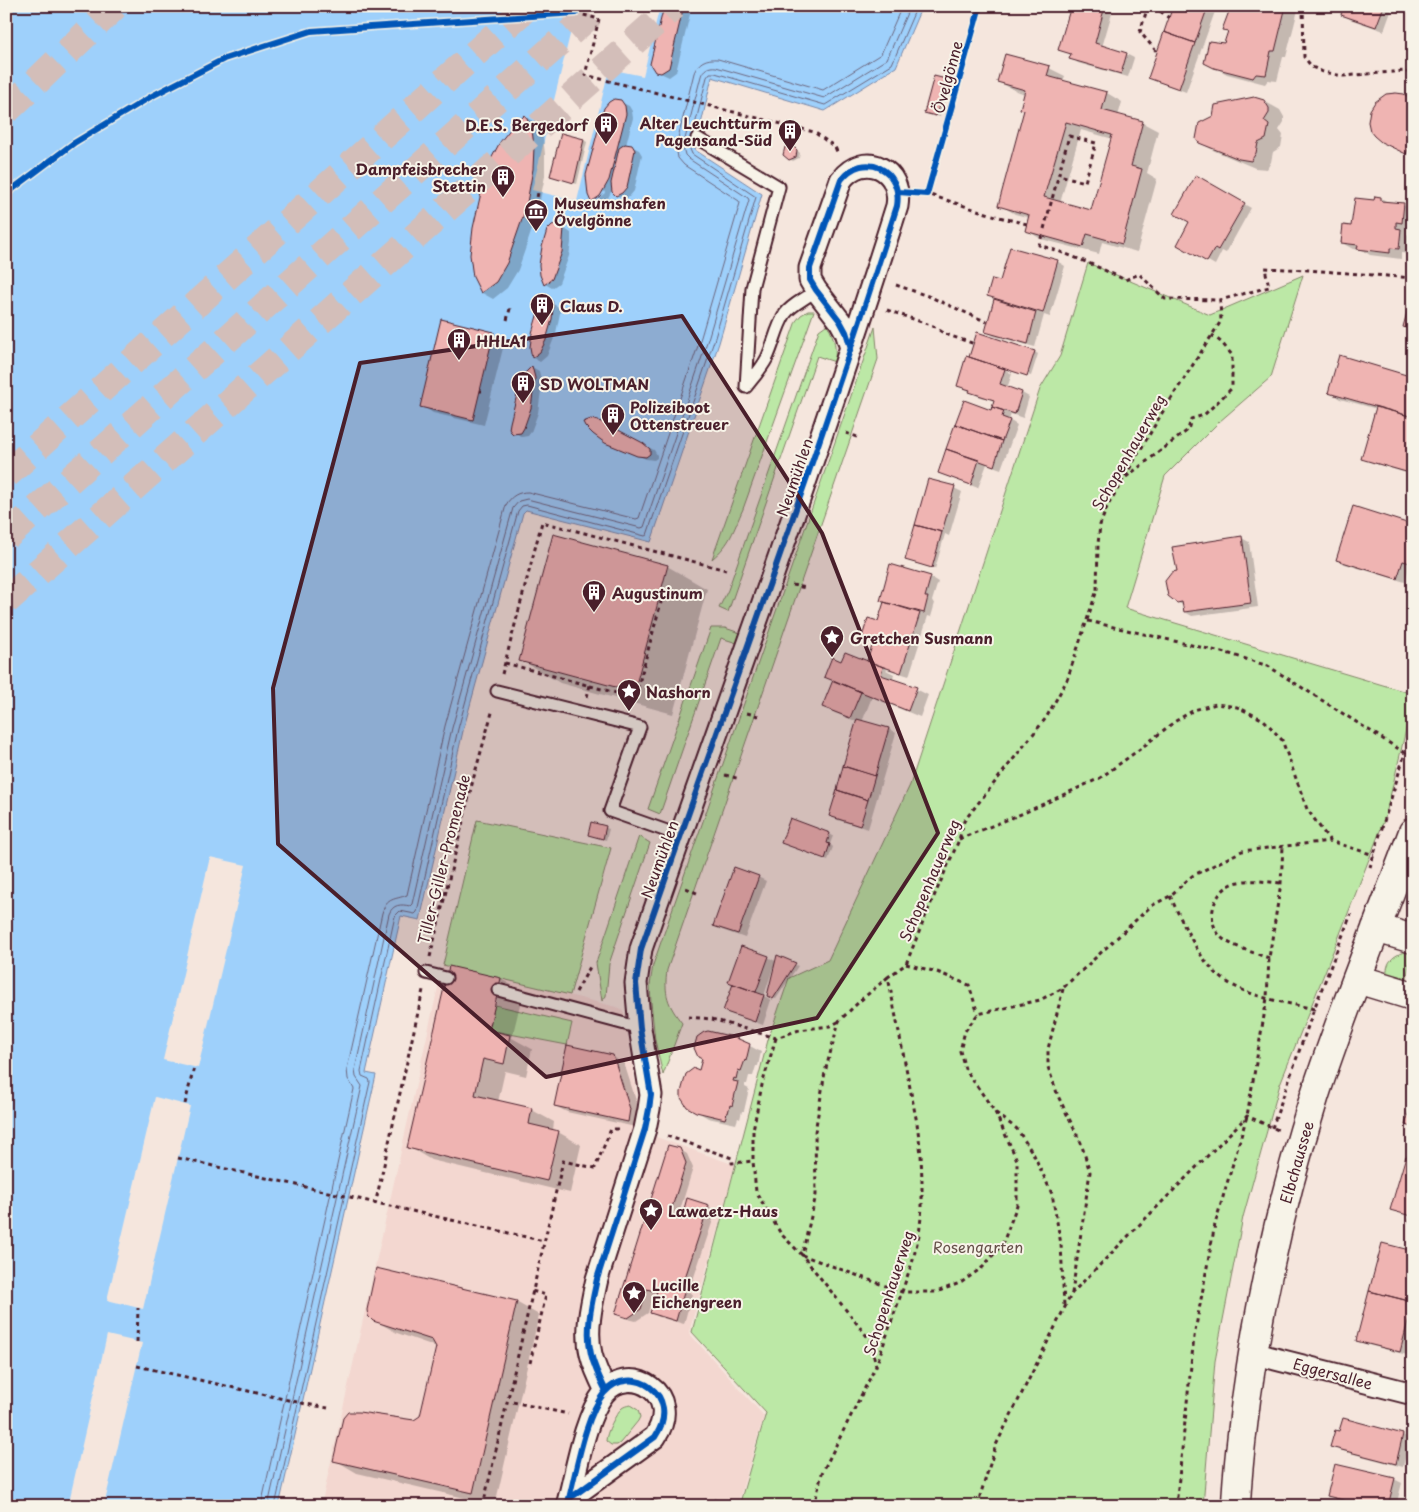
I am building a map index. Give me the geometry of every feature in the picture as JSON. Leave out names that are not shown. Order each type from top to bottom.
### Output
[{"type":"main road","name":"Elbchaussee","points":[[1236,1506],[1242,1434],[1252,1353],[1275,1237],[1303,1137],[1331,1049],[1413,832]]},
{"type":"main road","points":[[1376,928],[1413,939]]},
{"type":"main road","points":[[1356,979],[1413,996]]},
{"type":"street","name":"Neumühlen","points":[[606,1391],[591,1353],[589,1330],[592,1301],[597,1279],[642,1138],[651,1095],[640,1028],[636,983],[641,949],[754,631],[851,348],[897,206],[898,192],[896,184],[885,170],[875,166],[862,165],[846,173]]},
{"type":"street","points":[[846,173],[837,188],[810,268],[810,280],[840,321],[851,348]]},
{"type":"street","name":"Eggersallee","points":[[1252,1353],[1413,1394]]},
{"type":"street","points":[[623,1381],[635,1381],[652,1388],[660,1397],[664,1408],[661,1428],[655,1437],[568,1502],[590,1419],[606,1391],[623,1381]]},
{"type":"lane","points":[[697,138],[779,188],[752,288],[746,386],[767,359],[784,315],[790,308],[808,298],[816,290]]},
{"type":"lane","points":[[497,690],[640,728],[610,811],[681,836]]},
{"type":"lane","points":[[426,973],[446,978]]},
{"type":"lane","points":[[498,990],[640,1028]]},
{"type":"path","points":[[1148,6],[1140,32],[1157,52]]},
{"type":"path","points":[[1154,6],[1169,18]]},
{"type":"path","points":[[1303,6],[1304,57],[1312,66],[1323,72],[1343,76],[1405,72],[1413,75]]},
{"type":"path","points":[[576,13],[598,19],[585,75],[814,132],[835,147],[846,173]]},
{"type":"path","points":[[1044,229],[1069,136],[1096,142],[1086,182],[1059,175]]},
{"type":"path","points":[[536,205],[538,192]]},
{"type":"path","points":[[1042,235],[1039,245],[1060,251],[1097,266],[1125,280],[1139,274],[1165,299],[1220,300],[1269,287],[1265,268],[1413,278]]},
{"type":"path","points":[[896,285],[928,296],[987,322]]},
{"type":"path","points":[[507,320],[511,305]]},
{"type":"path","points":[[887,310],[933,326],[945,334],[975,344]]},
{"type":"path","points":[[1124,479],[1188,430],[1191,419],[1204,415],[1232,388],[1232,355],[1212,335]]},
{"type":"path","points":[[842,431],[857,437]]},
{"type":"path","points":[[790,584],[806,588]]},
{"type":"path","points":[[505,663],[635,698],[663,595],[668,593],[682,598]]},
{"type":"path","points":[[1088,621],[1230,654],[1268,666],[1405,753],[1369,868]]},
{"type":"path","points":[[586,700],[591,681]]},
{"type":"path","points":[[959,840],[1100,778],[1140,750],[1174,722],[1194,710],[1216,704],[1237,706],[1264,720],[1282,740],[1307,809],[1330,841]]},
{"type":"path","points":[[745,713],[762,717]]},
{"type":"path","points":[[723,774],[740,779]]},
{"type":"path","points":[[802,1255],[902,1292],[937,1292],[962,1282],[983,1267],[1003,1243],[1017,1205],[1017,1160],[996,1112],[965,1069],[960,1051],[965,1031],[978,1014],[1040,1000],[1063,988],[1151,906],[1170,896],[1192,876],[1242,851],[1330,841],[1374,855]]},
{"type":"path","points":[[1176,1506],[1194,1337],[1215,1224],[1247,1116],[1267,998],[1269,958],[1281,883],[1283,846]]},
{"type":"path","points":[[1269,958],[1224,939],[1215,929],[1211,917],[1214,903],[1223,890],[1231,884],[1240,881],[1281,883]]},
{"type":"path","points":[[683,887],[699,894]]},
{"type":"path","points":[[1170,896],[1192,942],[1213,971],[1235,987],[1267,998],[1314,1009]]},
{"type":"path","points":[[1272,1129],[1314,1009],[1352,912]]},
{"type":"path","points":[[906,964],[937,972],[968,985],[978,1014]]},
{"type":"path","points":[[567,1008],[590,967]]},
{"type":"path","points":[[688,1017],[712,1019],[776,1038],[800,1030],[830,1026],[839,1021],[860,1000],[888,977]]},
{"type":"path","points":[[1063,988],[1048,1049],[1048,1068],[1058,1096],[1081,1143],[1090,1172],[1072,1293]]},
{"type":"path","points":[[802,1255],[816,1195],[815,1132],[825,1072],[839,1021]]},
{"type":"path","points":[[776,1038],[762,1084],[753,1130],[756,1192],[781,1234],[802,1255],[870,1340],[876,1366]]},
{"type":"path","points":[[185,1104],[194,1067]]},
{"type":"path","points":[[996,1112],[1017,1129],[1034,1155],[1052,1194],[1061,1244],[1064,1308]]},
{"type":"path","points":[[979,1506],[980,1496],[996,1445],[1072,1293],[1247,1116]]},
{"type":"path","points":[[1247,1116],[1272,1129],[1303,1137]]},
{"type":"path","points":[[483,1506],[563,1161],[594,1168],[608,1134]]},
{"type":"path","points":[[711,1151],[732,1158],[732,1163],[753,1161]]},
{"type":"path","points":[[178,1158],[544,1241]]},
{"type":"path","points":[[530,1363],[546,1295],[532,1292]]},
{"type":"path","points":[[137,1342],[138,1308]]},
{"type":"path","points":[[136,1366],[328,1408]]},
{"type":"path","points":[[513,1402],[568,1414]]},
{"type":"highlighted area","points":[[682,316],[822,533],[938,833],[817,1018],[546,1077],[278,844],[273,688],[360,363]]},
{"type":"shaded area","points":[[443,965],[620,1008],[625,1015],[642,1132],[735,1165],[689,1333],[764,1416],[737,1506],[321,1506]]},
{"type":"green space","name":"Rosengarten","points":[[1088,263],[1210,315],[1303,275],[1271,377],[1219,422],[1165,476],[1125,608],[1413,694],[1385,818],[1280,1084],[1243,1217],[1215,1361],[1203,1506],[739,1506],[766,1413],[692,1332],[768,1040],[789,978],[828,960],[910,785],[1040,389],[1060,356]]},
{"type":"green space","points":[[808,311],[814,311],[743,509],[728,542],[712,559],[796,321]]},
{"type":"green space","points":[[826,325],[834,339],[835,362],[817,356],[728,612],[719,608],[728,590],[819,330]]},
{"type":"green space","points":[[875,327],[878,359],[667,970],[666,992],[673,1010],[682,1023],[663,1075],[655,1040],[651,1002],[650,985],[653,965]]},
{"type":"green space","points":[[711,628],[725,628],[740,633],[737,643],[721,638],[660,814],[648,809]]},
{"type":"green space","points":[[477,820],[611,848],[570,995],[443,965]]},
{"type":"green space","points":[[639,836],[650,843],[609,964],[606,996],[602,1001],[596,963]]},
{"type":"green space","points":[[1411,950],[1406,984],[1387,977],[1389,962],[1396,956]]},
{"type":"green space","points":[[495,1005],[572,1023],[567,1045],[489,1030]]},
{"type":"green space","points":[[630,1405],[638,1410],[640,1417],[620,1443],[611,1445],[606,1441],[612,1423],[622,1408]]},
{"type":"water","points":[[6,6],[922,6],[896,67],[825,111],[712,77],[695,150],[762,194],[719,343],[651,542],[526,510],[523,513],[463,731],[420,920],[401,916],[366,1073],[376,1075],[279,1506],[6,1506]]},
{"type":"pier","points":[[577,6],[660,6],[643,76],[609,69],[577,201],[532,190]]},
{"type":"pier","points":[[210,857],[246,865],[198,1068],[163,1060]]},
{"type":"pier","points":[[155,1097],[190,1106],[143,1309],[107,1300]]},
{"type":"pier","points":[[107,1335],[142,1343],[104,1506],[68,1506]]},
{"type":"building","points":[[664,6],[683,6],[683,9],[669,68],[661,73],[655,72],[650,64]]},
{"type":"building","points":[[1071,6],[1105,6],[1095,43],[1127,53],[1121,74],[1069,59],[1071,54],[1058,50]]},
{"type":"building","points":[[1173,6],[1208,6],[1195,43],[1164,32]]},
{"type":"building","points":[[1231,6],[1286,6],[1275,51],[1271,51],[1266,75],[1256,74],[1253,78],[1214,68],[1204,63],[1209,41],[1224,43],[1228,31],[1222,30]]},
{"type":"building","points":[[1343,6],[1384,6],[1376,27],[1341,15]]},
{"type":"building","points":[[1164,32],[1195,43],[1179,89],[1148,78]]},
{"type":"building","points":[[1005,54],[1050,66],[1047,76],[1107,92],[1102,110],[1143,121],[1131,166],[1142,169],[1122,244],[1087,234],[1083,247],[1025,231],[1029,215],[998,206],[1024,110],[1020,109],[1025,90],[997,82]],"holes":[[[1066,122],[1112,135],[1091,210],[1044,197]]]},
{"type":"building","points":[[934,76],[946,79],[936,116],[924,113]]},
{"type":"building","points":[[1386,94],[1404,94],[1413,100],[1413,144],[1411,143],[1406,154],[1381,142],[1370,131],[1368,122],[1370,110],[1375,102]]},
{"type":"building","points":[[1254,97],[1264,100],[1269,108],[1269,113],[1264,121],[1269,125],[1266,139],[1258,143],[1256,153],[1251,161],[1239,159],[1199,143],[1196,139],[1199,123],[1213,116],[1215,105]]},
{"type":"building","name":"D.E.S. Bergedorf","points":[[614,99],[621,100],[625,106],[626,114],[609,180],[600,196],[591,202],[588,195],[586,175],[604,108]]},
{"type":"building","name":"Dampfeisbrecher Stettin","points":[[525,115],[532,129],[534,147],[533,169],[526,208],[507,263],[496,282],[481,293],[473,277],[470,255],[473,228],[483,184],[490,161],[500,142]]},
{"type":"building","points":[[561,133],[584,139],[574,183],[550,176]]},
{"type":"building","points":[[625,144],[632,145],[635,150],[627,187],[616,196],[612,192],[611,183],[619,148]]},
{"type":"building","name":"Alter Leuchtturm Pagensand-Süd","points":[[792,145],[797,150],[796,157],[789,160],[783,155],[785,147]]},
{"type":"building","points":[[1196,175],[1245,203],[1218,250],[1215,248],[1207,262],[1177,245],[1189,222],[1174,214]]},
{"type":"building","points":[[1375,196],[1381,197],[1381,201],[1404,203],[1402,223],[1396,222],[1396,228],[1401,229],[1399,249],[1390,248],[1390,253],[1357,249],[1358,245],[1341,243],[1343,225],[1351,226],[1355,198],[1374,200]]},
{"type":"building","points":[[558,223],[564,228],[562,252],[552,279],[544,285],[539,265],[542,247],[547,230],[552,225]]},
{"type":"building","points":[[1010,247],[1058,260],[1043,313],[987,296],[992,279],[1000,281]]},
{"type":"building","points":[[1413,294],[1413,330],[1403,327]]},
{"type":"building","name":"Claus D.","points":[[544,299],[552,301],[552,319],[546,340],[540,352],[532,358],[530,347],[532,333]]},
{"type":"building","points":[[994,299],[1036,312],[1028,344],[985,332]]},
{"type":"building","name":"HHLA1","points":[[441,319],[494,332],[473,420],[420,407]]},
{"type":"building","points":[[977,332],[1035,351],[1027,376],[969,357]]},
{"type":"building","points":[[1339,355],[1413,377],[1413,417],[1328,393]]},
{"type":"building","points":[[966,356],[1005,369],[1000,384],[1022,392],[1015,414],[992,407],[994,400],[957,386]]},
{"type":"building","name":"SD WOLTMAN","points":[[532,366],[535,378],[531,408],[521,433],[513,434],[509,429],[520,382],[523,375]]},
{"type":"building","points":[[964,400],[991,410],[992,407],[1004,411],[1002,417],[1010,420],[1002,441],[955,424]]},
{"type":"building","points":[[1376,407],[1413,417],[1413,474],[1361,459]]},
{"type":"building","name":"Polizeiboot Ottenstreuer","points":[[591,419],[605,423],[643,443],[650,449],[650,454],[646,457],[637,456],[605,443],[585,426],[583,422]]},
{"type":"building","points":[[955,424],[1002,441],[994,466],[946,449]]},
{"type":"building","points":[[946,449],[979,460],[971,485],[938,473]]},
{"type":"building","points":[[928,479],[955,486],[942,532],[915,525]]},
{"type":"building","points":[[1353,506],[1413,525],[1410,539],[1413,540],[1413,554],[1410,563],[1403,561],[1397,579],[1336,560]]},
{"type":"building","points":[[915,525],[942,532],[932,568],[905,560]]},
{"type":"building","name":"Augustinum","points":[[553,534],[668,565],[634,692],[519,661]]},
{"type":"building","points":[[1242,536],[1251,603],[1184,612],[1182,602],[1177,603],[1168,596],[1165,581],[1172,572],[1177,571],[1172,547]]},
{"type":"building","points":[[890,564],[931,576],[925,597],[928,597],[924,613],[880,601]]},
{"type":"building","points":[[884,602],[920,613],[901,673],[867,661],[873,643],[861,640],[868,618],[878,621]]},
{"type":"building","points":[[845,652],[883,667],[881,675],[917,687],[908,711],[824,677],[832,657],[841,661]]},
{"type":"building","points":[[833,680],[861,692],[850,718],[822,707]]},
{"type":"building","points":[[857,719],[889,728],[875,776],[843,766]]},
{"type":"building","points":[[843,766],[875,776],[868,800],[837,790]]},
{"type":"building","points":[[837,790],[868,800],[860,826],[829,816]]},
{"type":"building","points":[[790,818],[830,833],[827,843],[830,844],[825,859],[781,843]]},
{"type":"building","points":[[591,822],[606,826],[603,839],[588,835]]},
{"type":"building","points":[[734,867],[759,876],[738,934],[713,926]]},
{"type":"building","points":[[741,946],[769,956],[756,992],[728,982]]},
{"type":"building","points":[[777,955],[796,963],[773,999],[767,996]]},
{"type":"building","points":[[449,966],[501,978],[489,1030],[510,1035],[504,1064],[483,1059],[475,1095],[532,1108],[529,1124],[559,1131],[547,1181],[407,1148]]},
{"type":"building","points":[[733,984],[764,995],[755,1022],[723,1011]]},
{"type":"building","points":[[708,1031],[734,1037],[750,1044],[746,1061],[741,1071],[738,1070],[736,1079],[734,1078],[733,1081],[738,1082],[732,1106],[730,1105],[725,1119],[696,1112],[687,1107],[681,1098],[686,1074],[694,1068],[699,1070],[702,1059],[698,1057],[694,1048],[697,1037]]},
{"type":"building","points":[[567,1045],[613,1055],[630,1109],[628,1122],[554,1106]]},
{"type":"building","points":[[1413,1099],[1413,1127],[1405,1125]]},
{"type":"building","points":[[668,1145],[680,1148],[686,1163],[669,1217],[681,1220],[687,1198],[709,1205],[682,1287],[685,1289],[676,1321],[650,1313],[657,1292],[647,1289],[641,1309],[628,1318],[615,1314]]},
{"type":"building","points":[[1406,1156],[1413,1158],[1413,1224],[1409,1222],[1411,1216],[1390,1210]]},
{"type":"building","points":[[1382,1243],[1413,1251],[1413,1302],[1369,1291]]},
{"type":"building","points":[[376,1268],[517,1301],[473,1493],[333,1461],[343,1418],[348,1412],[414,1420],[420,1416],[436,1347],[432,1340],[373,1321],[368,1316],[367,1310]]},
{"type":"building","points":[[1369,1291],[1413,1302],[1400,1352],[1356,1341]]},
{"type":"building","points":[[1343,1418],[1403,1434],[1396,1464],[1330,1447],[1335,1430],[1339,1431]]},
{"type":"building","points":[[1335,1464],[1395,1478],[1388,1506],[1367,1506],[1327,1496]]},
{"type":"building","points":[[651,1499],[673,1506],[649,1506]]},
{"type":"building","points":[[714,1499],[731,1504],[730,1506],[712,1506]]},
{"type":"ferry route","points":[[567,6],[575,13]]},
{"type":"ferry route","points":[[6,194],[74,143],[152,96],[224,59],[311,31],[576,13]]},
{"type":"tunnel","points":[[6,111],[115,6]]},
{"type":"tunnel","points":[[6,475],[528,6]]},
{"type":"tunnel","points":[[6,537],[600,6]]},
{"type":"tunnel","points":[[6,601],[674,6]]},
{"type":"cycle path","name":"Övelgönne","points":[[898,192],[927,194],[980,6]]},
{"type":"cycle path","points":[[6,194],[74,143],[152,96],[224,59],[311,31],[576,13]]},
{"type":"cycle path","points":[[606,1391],[592,1359],[589,1345],[589,1326],[597,1279],[645,1129],[651,1095],[640,1028],[636,983],[641,949],[804,486],[836,393],[867,300],[897,206],[897,193],[894,182],[880,168],[870,165],[860,166],[850,171],[841,180],[810,268],[810,280],[840,321],[846,332],[851,348]]},
{"type":"cycle path","points":[[567,1506],[586,1431],[597,1404],[604,1393],[615,1384],[627,1381],[639,1382],[650,1387],[658,1396],[663,1408],[662,1421],[655,1437],[569,1499]]},
{"type":"place","name":"D.E.S. Bergedorf","points":[[606,145]]},
{"type":"place","name":"Alter Leuchtturm Pagensand-Süd","points":[[790,152]]},
{"type":"place","name":"Dampfeisbrecher Stettin","points":[[503,198]]},
{"type":"place","name":"Museumshafen Övelgönne","points":[[536,232]]},
{"type":"place","name":"Claus D.","points":[[542,326]]},
{"type":"place","name":"HHLA1","points":[[459,361]]},
{"type":"place","name":"SD WOLTMAN","points":[[523,404]]},
{"type":"place","name":"Polizeiboot Ottenstreuer","points":[[613,436]]},
{"type":"place","name":"Augustinum","points":[[594,613]]},
{"type":"place","name":"Gretchen Susmann","points":[[832,658]]},
{"type":"place","name":"Nashorn","points":[[629,712]]},
{"type":"place","name":"Lawaetz-Haus","points":[[651,1231]]},
{"type":"place","name":"Lucille Eichengreen","points":[[634,1314]]}]
